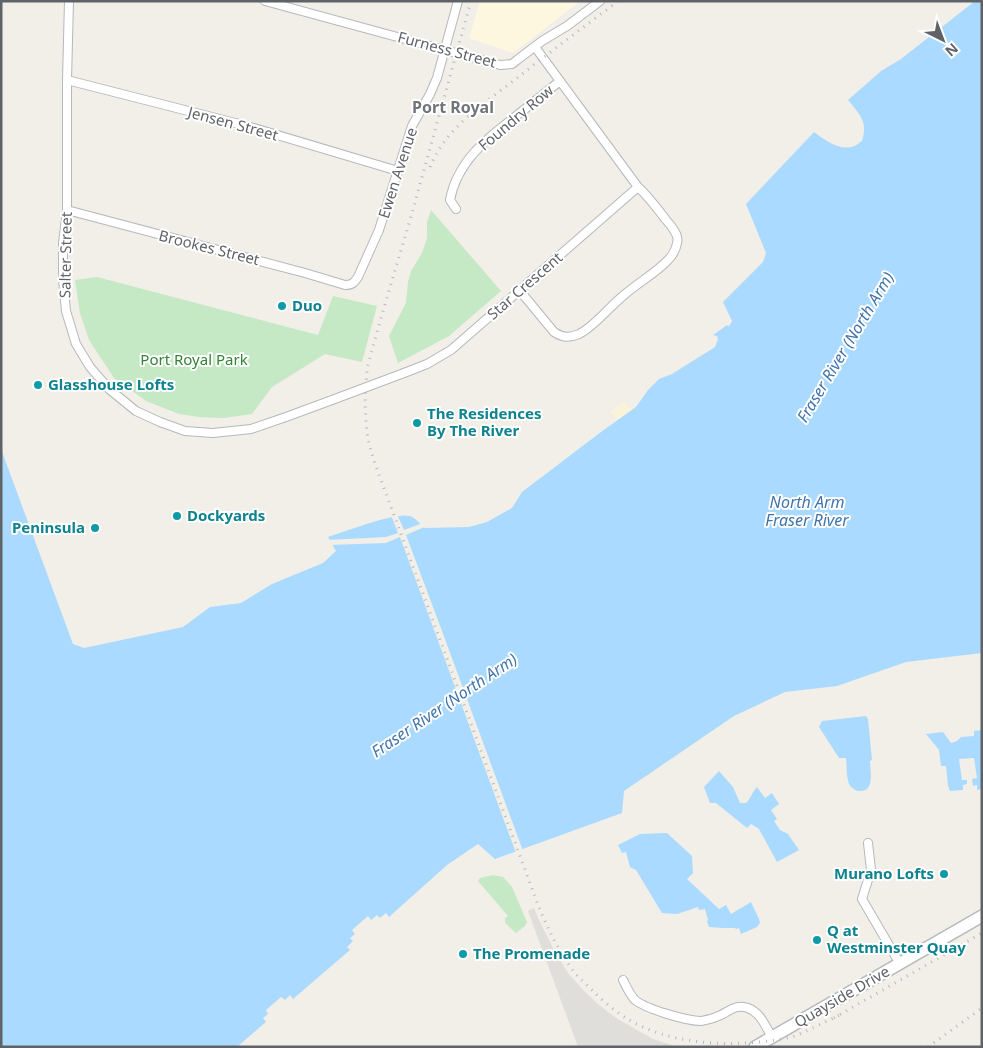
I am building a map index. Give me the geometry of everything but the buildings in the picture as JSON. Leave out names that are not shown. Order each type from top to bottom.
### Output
[{"type":"street","name":"Salter Street","points":[[69,1],[67,210],[63,243],[63,279],[66,311],[76,344],[90,367],[109,389],[136,410],[160,422],[185,431],[213,433],[251,429],[286,418],[404,373]]},
{"type":"street","name":"Furness Street","points":[[265,1],[500,65],[512,64],[600,1]]},
{"type":"street","name":"Ewen Avenue","points":[[352,285],[358,277],[377,236],[412,126],[437,78],[458,1]]},
{"type":"street","points":[[520,291],[554,332],[566,338],[573,336],[581,333],[622,296],[668,261],[678,242],[675,232],[646,194],[638,187],[535,47]]},
{"type":"street","name":"Jensen Street","points":[[67,80],[247,126],[398,171]]},
{"type":"street","name":"Foundry Row","points":[[456,209],[450,200],[452,191],[456,179],[467,161],[487,139],[560,81]]},
{"type":"street","name":"Star Crescent","points":[[404,373],[427,364],[452,350],[638,187]]},
{"type":"street","name":"Brookes Street","points":[[67,210],[352,285]]},
{"type":"street","points":[[868,843],[871,870],[862,899],[900,964]]},
{"type":"street","name":"Quayside Drive","points":[[755,1047],[982,916]]},
{"type":"street","points":[[623,980],[635,1000],[655,1010],[688,1020],[703,1021],[718,1017],[739,1006],[747,1007],[756,1012],[761,1018],[772,1037]]},
{"type":"shaded area","points":[[480,1],[580,1],[513,53],[469,38]]},
{"type":"shaded area","points":[[534,908],[554,950],[568,973],[584,991],[616,1018],[653,1039],[678,1047],[578,1047],[528,911]]},
{"type":"green space","points":[[431,210],[501,291],[449,336],[398,363],[389,336],[406,303],[408,282],[411,271],[422,253],[427,238],[427,222]]},
{"type":"green space","name":"Port Royal Park","points":[[97,277],[318,335],[333,296],[377,306],[362,362],[325,354],[272,387],[252,414],[224,418],[199,417],[179,414],[146,401],[114,378],[89,340],[80,313],[75,280]]},
{"type":"green space","points":[[493,875],[503,877],[512,887],[527,922],[516,933],[505,923],[505,918],[508,916],[478,881],[480,878]]},
{"type":"sand","points":[[625,401],[627,406],[633,409],[618,420],[610,412]]},
{"type":"water","name":"North Arm Fraser River","points":[[975,1],[982,1],[982,653],[906,662],[837,686],[785,692],[734,716],[624,791],[622,813],[495,859],[478,844],[447,865],[389,917],[386,913],[380,918],[377,915],[371,920],[368,916],[352,930],[355,934],[350,938],[353,941],[347,947],[350,950],[293,999],[290,995],[285,1000],[281,997],[266,1010],[268,1014],[263,1018],[266,1022],[237,1047],[1,1047],[1,449],[73,644],[84,648],[183,627],[210,607],[241,603],[272,584],[323,563],[336,551],[328,537],[370,523],[402,516],[409,516],[417,520],[424,528],[469,527],[487,522],[512,508],[522,492],[636,407],[648,390],[659,379],[672,374],[715,347],[718,339],[717,336],[713,335],[727,325],[730,325],[732,321],[723,302],[763,262],[766,253],[746,204],[814,132],[832,144],[846,148],[855,146],[862,141],[864,128],[862,119],[848,100],[881,71],[901,59]]},
{"type":"water","points":[[866,716],[868,719],[872,760],[870,761],[871,779],[868,788],[859,791],[850,786],[847,776],[846,758],[839,758],[819,727],[822,721]]},
{"type":"water","points":[[982,730],[982,789],[977,790],[977,785],[973,786],[972,779],[977,778],[974,758],[959,759],[962,780],[967,780],[967,784],[963,785],[963,790],[950,791],[946,766],[941,766],[939,750],[926,734],[943,732],[951,743],[961,737],[974,736],[974,731]]},
{"type":"water","points":[[719,771],[733,787],[740,803],[746,803],[757,787],[765,798],[772,793],[779,804],[771,810],[777,819],[774,821],[780,830],[788,834],[799,850],[777,862],[759,829],[751,824],[747,828],[716,803],[710,803],[704,787]]},
{"type":"water","points":[[667,833],[692,856],[693,873],[687,879],[719,909],[726,905],[731,914],[751,902],[760,923],[757,927],[741,934],[739,928],[709,927],[705,909],[699,910],[698,907],[677,914],[662,913],[636,870],[630,867],[626,852],[622,853],[618,845],[640,834]]},
{"type":"pier","points":[[397,514],[404,530],[423,523],[429,525],[406,535],[523,851],[516,853],[400,537],[386,543],[330,545],[327,540],[386,537],[398,533],[391,515]]},
{"type":"railway","points":[[471,1],[367,369],[366,423],[374,461],[538,905],[554,940],[574,972],[616,1012],[644,1028],[685,1040],[729,1043],[772,1041],[792,1037],[840,1015]]},
{"type":"railway","points":[[430,167],[446,140],[468,117],[618,1]]},
{"type":"railway","points":[[834,1018],[982,933]]},
{"type":"railway","points":[[928,1047],[982,1008]]},
{"type":"place","name":"Duo","points":[[282,306]]},
{"type":"place","name":"Glasshouse Lofts","points":[[38,385]]},
{"type":"place","name":"The Residences By The River","points":[[417,423]]},
{"type":"place","name":"Dockyards","points":[[177,516]]},
{"type":"place","name":"Peninsula","points":[[95,528]]},
{"type":"place","name":"Murano Lofts","points":[[944,874]]},
{"type":"place","name":"Q at Westminster Quay","points":[[817,940]]},
{"type":"place","name":"The Promenade","points":[[463,954]]},
{"type":"district","name":"Port Royal","points":[[453,107]]},
{"type":"water label","name":"Fraser River (North Arm)","points":[[845,347]]},
{"type":"water label","name":"Fraser River (North Arm)","points":[[444,705]]}]
